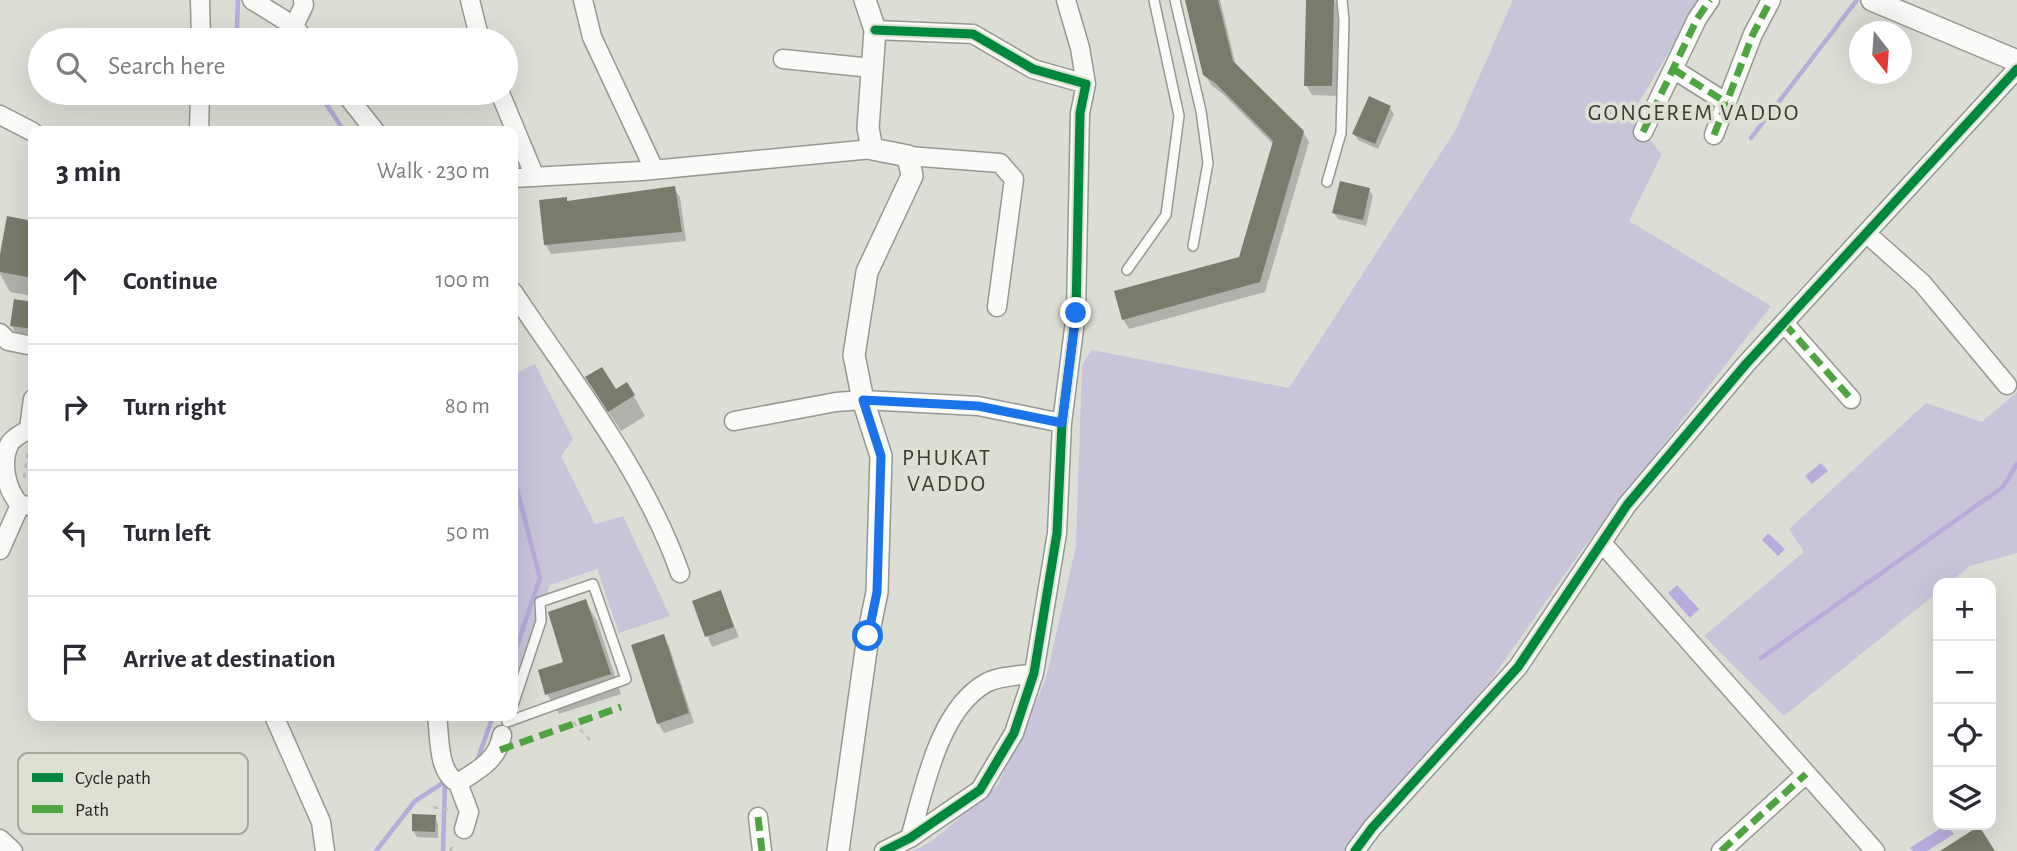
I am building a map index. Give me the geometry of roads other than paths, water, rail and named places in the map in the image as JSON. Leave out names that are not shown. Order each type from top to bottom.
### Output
[{"type":"street","points":[[200,0],[201,28]]},
{"type":"street","points":[[252,0],[293,28]]},
{"type":"street","points":[[300,28],[303,0]]},
{"type":"street","points":[[470,0],[477,28]]},
{"type":"street","points":[[583,0],[592,37],[654,169]]},
{"type":"street","points":[[865,0],[875,30],[868,128],[872,149]]},
{"type":"street","points":[[884,851],[910,838],[981,790],[1014,733],[1034,673],[1058,533],[1062,423],[1076,313],[1080,113],[1086,84],[1082,57],[1066,0]]},
{"type":"street","points":[[1643,132],[1697,19],[1710,0]]},
{"type":"street","points":[[1714,135],[1753,34],[1771,0]]},
{"type":"street","points":[[1872,0],[2017,61]]},
{"type":"street","points":[[875,30],[973,34],[1033,69],[1086,84]]},
{"type":"street","points":[[783,59],[872,68]]},
{"type":"street","points":[[1673,69],[1727,103]]},
{"type":"street","points":[[1355,851],[1372,828],[1518,667],[1627,505],[1746,364],[2017,69]]},
{"type":"street","points":[[199,126],[200,105]]},
{"type":"street","points":[[354,105],[371,126]]},
{"type":"street","points":[[505,105],[514,126]]},
{"type":"street","points":[[0,115],[28,129]]},
{"type":"street","points":[[518,135],[536,177]]},
{"type":"street","points":[[518,178],[654,169],[872,149],[908,156],[1000,163],[1013,179],[997,307]]},
{"type":"street","points":[[838,851],[868,636],[877,592],[881,456],[863,400],[853,355],[867,272],[912,176],[908,156]]},
{"type":"street","points":[[1866,233],[1922,284],[2007,385]]},
{"type":"street","points":[[518,299],[628,464],[669,543],[680,573]]},
{"type":"street","points":[[1784,323],[1851,399]]},
{"type":"street","points":[[0,333],[8,341],[28,345]]},
{"type":"street","points":[[734,421],[836,402],[863,400],[978,406],[1062,423]]},
{"type":"street","points":[[0,550],[16,499],[2,462],[6,444],[28,430]]},
{"type":"street","points":[[1601,543],[1875,851]]},
{"type":"street","points":[[910,838],[940,740],[956,713],[971,694],[988,682],[1034,673]]},
{"type":"street","points":[[276,721],[321,822],[325,851]]},
{"type":"street","points":[[438,721],[444,767],[450,779],[458,783],[469,812],[464,829]]},
{"type":"street","points":[[458,783],[500,750],[506,724]]},
{"type":"street","points":[[1721,851],[1806,774]]},
{"type":"street","points":[[758,817],[762,851]]},
{"type":"street","points":[[0,839],[13,851]]},
{"type":"lane","points":[[1127,270],[1166,215],[1179,116],[1154,0]]},
{"type":"lane","points":[[1175,0],[1201,111],[1208,163],[1193,246]]},
{"type":"lane","points":[[1327,182],[1341,133],[1344,20],[1342,0]]},
{"type":"lane","points":[[518,690],[541,621],[540,602],[593,584],[626,679],[518,720]]},
{"type":"waterway","points":[[237,28],[238,0]]},
{"type":"waterway","points":[[1751,138],[1857,0]]},
{"type":"waterway","points":[[327,105],[341,126]]},
{"type":"waterway","points":[[1761,658],[2003,487],[2017,464]]},
{"type":"waterway","points":[[518,493],[540,578],[518,643]]},
{"type":"waterway","points":[[474,763],[491,721]]},
{"type":"waterway","points":[[376,851],[415,801],[446,781]]},
{"type":"waterway","points":[[443,851],[445,782]]},
{"type":"district","name":"GONGEREM VADDO","points":[[1694,113]]},
{"type":"district","name":"PHUKAT VADDO","points":[[947,471]]}]
